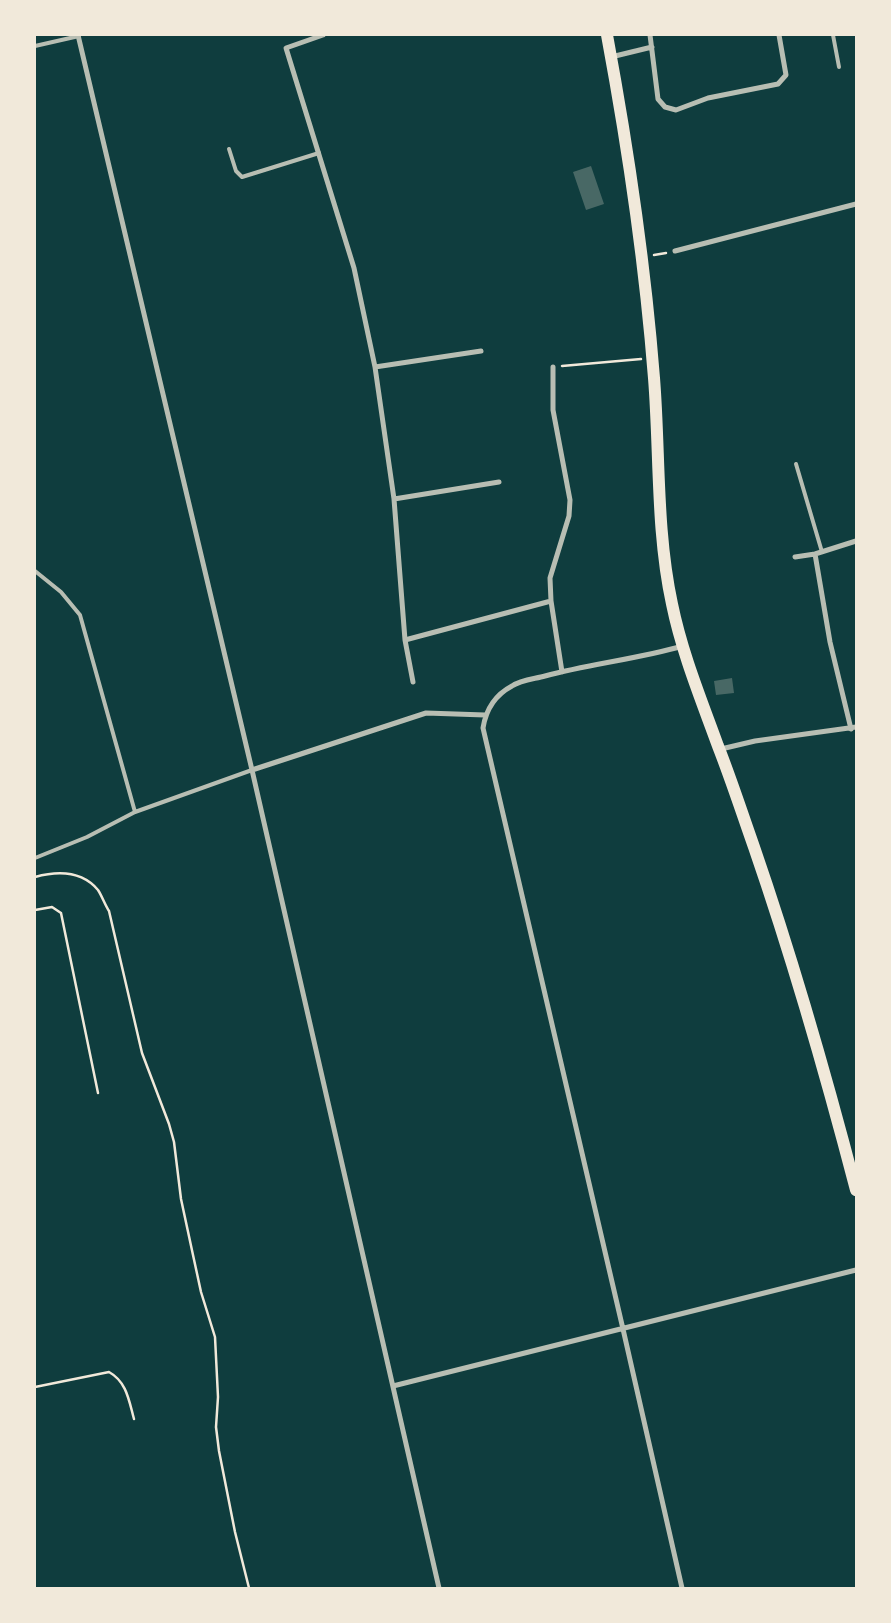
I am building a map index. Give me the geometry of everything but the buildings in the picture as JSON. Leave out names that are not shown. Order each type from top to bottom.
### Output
[{"type":"main road","points":[[607,35],[643,258],[655,392],[662,525],[671,603],[700,697],[775,911],[816,1044],[856,1190]]},
{"type":"street","points":[[323,35],[286,48],[354,268],[375,367],[394,499],[406,640],[413,682]]},
{"type":"street","points":[[650,35],[658,98],[665,107],[676,110],[708,98],[778,84],[786,75],[779,35]]},
{"type":"street","points":[[79,36],[252,770],[439,1588]]},
{"type":"street","points":[[611,57],[652,47]]},
{"type":"street","points":[[675,251],[856,204]]},
{"type":"street","points":[[375,367],[481,351]]},
{"type":"street","points":[[553,367],[553,410],[570,500],[570,516],[550,578],[551,602],[562,672]]},
{"type":"street","points":[[394,499],[499,482]]},
{"type":"street","points":[[795,557],[815,554],[856,541]]},
{"type":"street","points":[[720,750],[755,741],[854,728],[830,642],[815,554]]},
{"type":"street","points":[[406,640],[551,602]]},
{"type":"street","points":[[682,1588],[483,728],[485,715],[492,703],[500,693],[513,684],[683,646]]},
{"type":"street","points":[[252,770],[426,714],[485,715]]},
{"type":"street","points":[[393,1386],[856,1270]]},
{"type":"lane","points":[[833,35],[839,67]]},
{"type":"lane","points":[[35,46],[79,36]]},
{"type":"lane","points":[[229,150],[236,171],[242,177],[319,153]]},
{"type":"lane","points":[[796,464],[822,552]]},
{"type":"lane","points":[[35,571],[61,592],[80,615],[135,812]]},
{"type":"lane","points":[[35,858],[87,837],[135,812],[252,770]]},
{"type":"path","points":[[643,258],[675,251]]},
{"type":"path","points":[[553,367],[628,360]]},
{"type":"path","points":[[35,876],[51,873],[73,875],[87,880],[99,891],[109,911],[142,1053],[174,1142],[181,1199],[201,1292],[215,1337],[217,1363],[216,1427],[219,1451],[233,1522],[249,1588]]},
{"type":"path","points":[[35,910],[52,907],[61,913],[98,1094]]},
{"type":"path","points":[[35,1387],[109,1372],[117,1376],[126,1388],[134,1419]]}]
